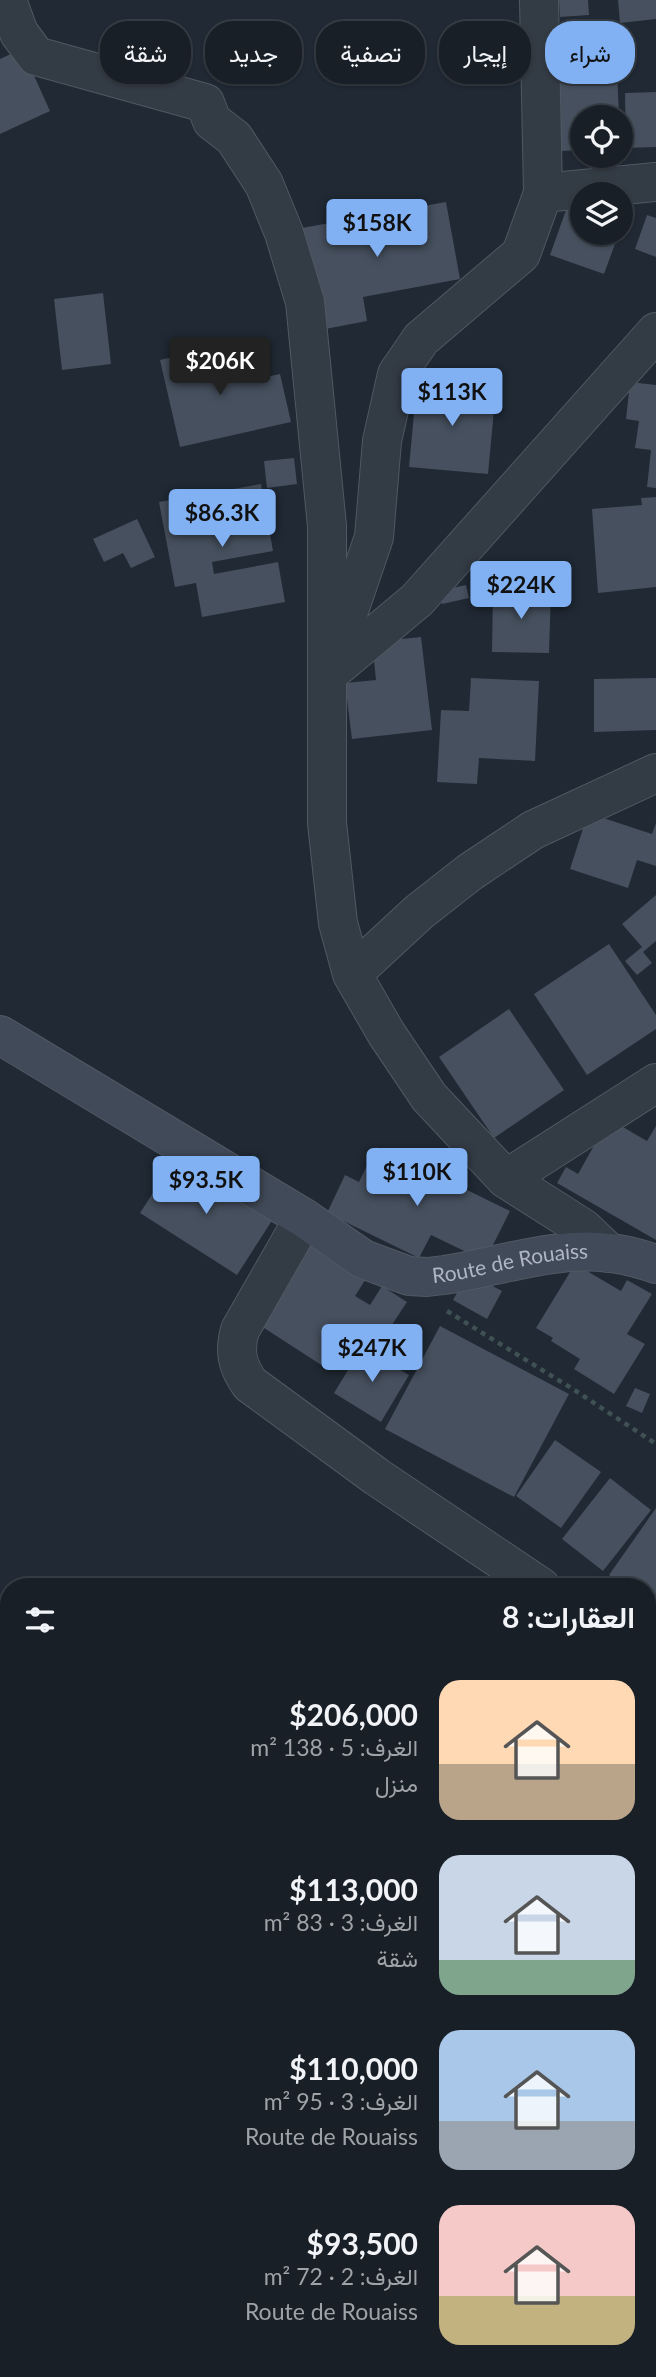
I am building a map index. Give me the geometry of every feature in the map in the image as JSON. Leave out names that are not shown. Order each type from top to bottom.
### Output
[{"type":"street","points":[[7,0],[19,33],[36,56],[205,103],[212,121],[234,138],[264,184],[284,233],[305,302],[327,526],[327,823],[338,923],[352,974],[386,1033],[429,1097],[506,1179],[583,1228],[609,1253]]},
{"type":"street","points":[[327,675],[374,537],[382,441],[397,373],[421,339],[521,254],[542,192],[539,0]]},
{"type":"street","points":[[542,192],[656,182]]},
{"type":"street","points":[[327,675],[417,600],[656,332]]},
{"type":"street","points":[[352,974],[419,912],[470,872],[533,830],[656,773]]},
{"type":"street","name":"Route de Rouaiss","points":[[0,1035],[304,1218],[363,1259],[410,1276],[427,1277],[487,1268],[559,1253],[609,1253],[656,1264]]},
{"type":"street","points":[[506,1179],[656,1083]]},
{"type":"street","points":[[304,1218],[240,1330],[236,1343],[241,1372],[250,1384],[377,1477],[528,1578]]},
{"type":"path","points":[[446,1311],[656,1444]]},
{"type":"building","points":[[559,0],[588,0],[589,15],[560,17]]},
{"type":"building","points":[[618,0],[656,0],[656,19],[620,21]]},
{"type":"building","points":[[22,49],[50,111],[0,134],[0,59]]},
{"type":"building","points":[[558,84],[618,84],[618,105],[570,105],[570,151],[561,151]]},
{"type":"building","points":[[656,92],[656,147],[633,148],[633,105],[625,105],[625,93]]},
{"type":"building","points":[[570,199],[570,245],[615,245],[604,274],[550,255]]},
{"type":"building","points":[[446,202],[460,279],[363,297],[367,321],[320,330],[302,228]]},
{"type":"building","points":[[647,215],[656,218],[656,257],[635,249]]},
{"type":"building","points":[[103,293],[111,364],[62,370],[54,299]]},
{"type":"building","points":[[234,343],[243,382],[280,374],[291,422],[180,447],[160,360]]},
{"type":"building","points":[[417,382],[496,389],[488,474],[409,467]]},
{"type":"building","points":[[630,382],[656,385],[656,488],[647,487],[651,450],[635,448],[639,421],[626,419]]},
{"type":"building","points":[[294,458],[297,484],[267,488],[264,461]]},
{"type":"building","points":[[261,484],[273,551],[212,562],[214,574],[278,562],[285,602],[202,617],[196,583],[175,587],[159,502]]},
{"type":"building","points":[[656,497],[656,587],[598,593],[592,509],[642,505],[641,498]]},
{"type":"building","points":[[137,519],[155,557],[131,568],[123,553],[104,562],[93,539]]},
{"type":"building","points":[[466,585],[469,598],[442,604],[439,591]]},
{"type":"building","points":[[493,589],[551,590],[549,653],[492,652]]},
{"type":"building","points":[[421,637],[432,730],[352,739],[345,683],[376,680],[372,642]]},
{"type":"building","points":[[471,678],[539,681],[535,761],[479,758],[477,784],[437,782],[441,710],[469,711]]},
{"type":"building","points":[[656,678],[656,730],[594,732],[594,679]]},
{"type":"building","points":[[588,813],[652,834],[656,823],[656,866],[637,860],[628,888],[570,869]]},
{"type":"building","points":[[656,895],[656,941],[643,952],[652,963],[637,975],[625,961],[642,947],[622,924]]},
{"type":"building","points":[[609,944],[656,1015],[656,1029],[587,1075],[534,994]]},
{"type":"building","points":[[509,1009],[564,1090],[494,1138],[439,1057]]},
{"type":"building","points":[[609,1119],[647,1141],[656,1126],[656,1240],[557,1183],[566,1167],[578,1174]]},
{"type":"building","points":[[376,1147],[510,1211],[485,1261],[431,1235],[419,1258],[327,1213],[345,1175],[359,1182]]},
{"type":"building","points":[[176,1157],[273,1219],[237,1275],[140,1213]]},
{"type":"building","points":[[306,1233],[369,1274],[355,1296],[370,1305],[382,1286],[407,1302],[378,1346],[354,1330],[329,1370],[250,1319]]},
{"type":"building","points":[[575,1264],[621,1291],[627,1280],[652,1294],[627,1334],[645,1344],[614,1394],[574,1369],[580,1359],[536,1328]]},
{"type":"building","points":[[468,1273],[502,1291],[487,1319],[453,1300]]},
{"type":"building","points":[[440,1326],[569,1394],[514,1497],[385,1429]]},
{"type":"building","points":[[362,1347],[409,1375],[381,1422],[334,1393]]},
{"type":"building","points":[[635,1388],[650,1394],[642,1413],[626,1406]]},
{"type":"building","points":[[555,1440],[601,1472],[561,1528],[516,1496]]},
{"type":"building","points":[[610,1478],[651,1510],[603,1571],[562,1539]]},
{"type":"building","points":[[656,1508],[656,1578],[614,1578],[609,1575]]}]
